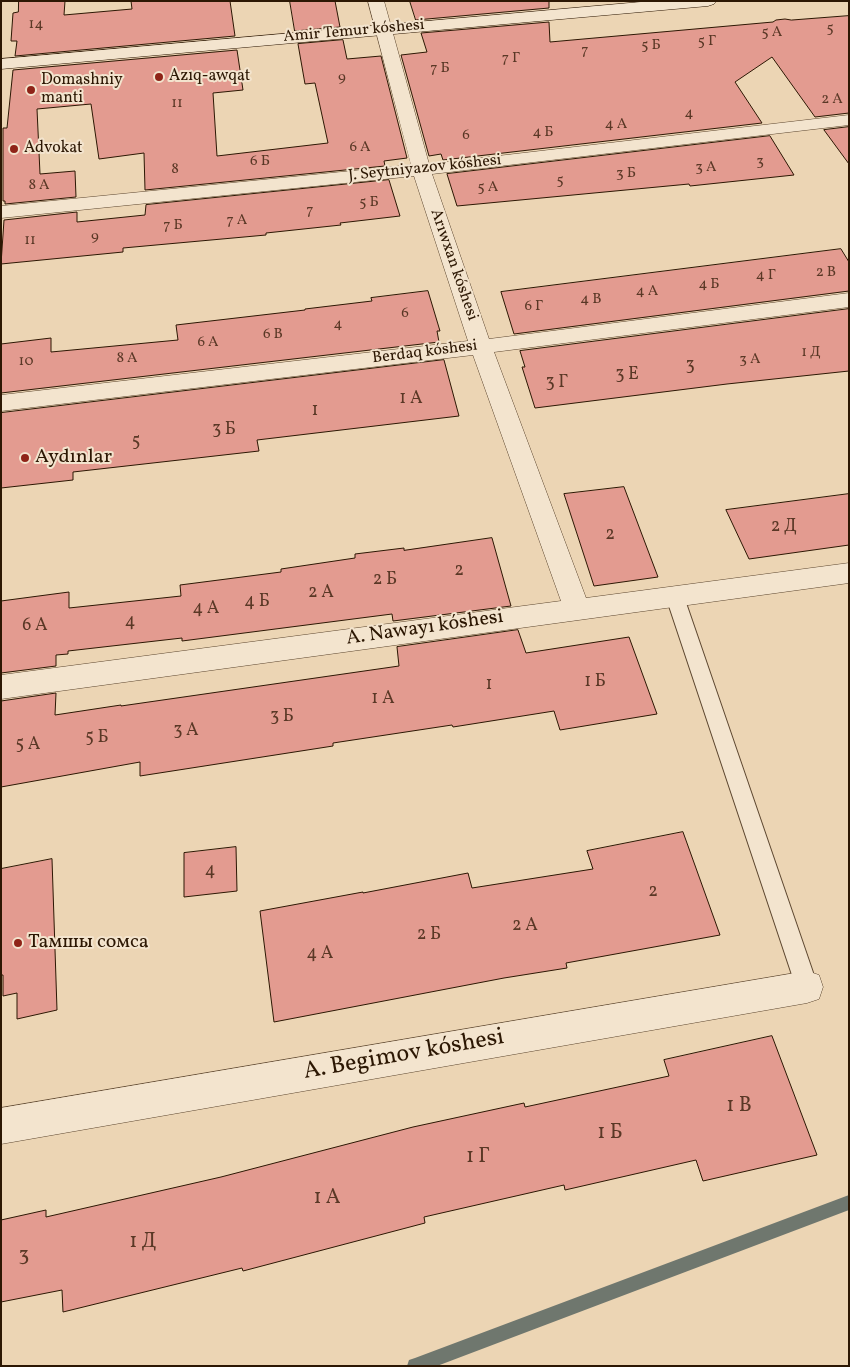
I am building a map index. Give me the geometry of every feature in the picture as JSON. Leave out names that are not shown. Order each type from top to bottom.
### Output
[{"type":"street","name":"Arıwxan kóshesi","points":[[376,1],[421,170],[482,347],[578,608]]},
{"type":"street","name":"Amir Temur kóshesi","points":[[1,64],[650,4],[708,1]]},
{"type":"street","name":"J. Seytniyazov kóshesi","points":[[1,212],[421,170],[849,120]]},
{"type":"street","name":"Berdaq kóshesi","points":[[1,403],[482,347],[849,300]]},
{"type":"street","name":"A. Nawayı kóshesi","points":[[1,687],[849,573]]},
{"type":"street","name":"A. Begimov kóshesi","points":[[1,1126],[808,987]]},
{"type":"lane","points":[[675,597],[808,987]]},
{"type":"building","points":[[19,1],[65,1],[64,15],[132,9],[131,1],[230,1],[235,36],[15,56],[17,41],[11,41],[13,13],[18,12]]},
{"type":"building","points":[[290,1],[335,1],[340,27],[295,31]]},
{"type":"building","points":[[410,1],[549,1],[549,8],[416,20]]},
{"type":"building","points":[[849,16],[849,113],[815,117],[772,57],[735,82],[762,123],[443,160],[441,154],[429,156],[401,55],[427,52],[421,33],[549,22],[550,42],[773,22],[785,19]]},
{"type":"building","points":[[343,40],[347,59],[381,56],[407,158],[384,161],[385,166],[145,190],[144,153],[99,159],[91,104],[37,109],[40,174],[75,171],[76,197],[5,204],[5,201],[3,201],[3,128],[7,128],[13,70],[237,50],[243,90],[213,93],[217,156],[328,143],[315,83],[305,84],[298,44]]},
{"type":"building","points":[[849,127],[849,164],[824,130]]},
{"type":"building","points":[[770,136],[794,175],[457,206],[447,174]]},
{"type":"building","points":[[389,180],[400,216],[340,223],[341,225],[266,233],[266,235],[123,248],[123,252],[1,264],[4,220],[77,212],[77,222],[145,215],[146,205]]},
{"type":"building","points":[[841,249],[849,262],[849,291],[514,334],[501,292]]},
{"type":"building","points":[[428,291],[440,331],[437,331],[439,342],[1,393],[1,344],[51,338],[51,352],[178,340],[176,325],[372,301],[371,298]]},
{"type":"building","points":[[849,309],[849,371],[535,408],[522,367],[525,367],[520,351]]},
{"type":"building","points":[[444,360],[459,416],[257,440],[259,451],[73,472],[73,480],[1,488],[1,413]]},
{"type":"building","points":[[624,487],[658,577],[594,586],[564,494]]},
{"type":"building","points":[[849,494],[849,545],[749,559],[726,510]]},
{"type":"building","points":[[492,538],[511,606],[393,621],[392,614],[182,641],[182,638],[68,651],[68,654],[56,655],[56,666],[1,673],[1,601],[69,592],[69,608],[181,596],[180,585],[281,572],[281,569],[355,558],[355,554],[404,548],[404,550]]},
{"type":"building","points":[[518,630],[526,653],[629,637],[657,714],[560,730],[554,711],[333,743],[333,746],[140,776],[140,762],[1,787],[1,701],[56,693],[55,715],[121,706],[399,666],[397,647]]},
{"type":"building","points":[[683,832],[720,935],[566,963],[567,968],[504,978],[274,1022],[260,911],[468,873],[472,888],[593,869],[587,851]]},
{"type":"building","points":[[236,847],[237,891],[184,897],[184,853]]},
{"type":"building","points":[[52,859],[57,1010],[17,1019],[17,993],[3,996],[3,975],[1,975],[1,869]]},
{"type":"building","points":[[772,1036],[817,1155],[703,1181],[696,1160],[565,1190],[564,1185],[424,1217],[425,1223],[243,1271],[242,1268],[63,1312],[62,1290],[1,1302],[1,1220],[46,1210],[46,1217],[221,1177],[413,1127],[524,1103],[525,1107],[669,1076],[664,1060]]},
{"type":"waterway","points":[[415,1366],[849,1202]]},
{"type":"place","name":"Azıq-awqat","points":[[159,77]]},
{"type":"place","name":"Domashniy manti","points":[[31,90]]},
{"type":"place","name":"Advokat","points":[[14,149]]},
{"type":"place","name":"Aydınlar","points":[[25,458]]},
{"type":"place","name":"Тамшы сомса","points":[[18,943]]}]
